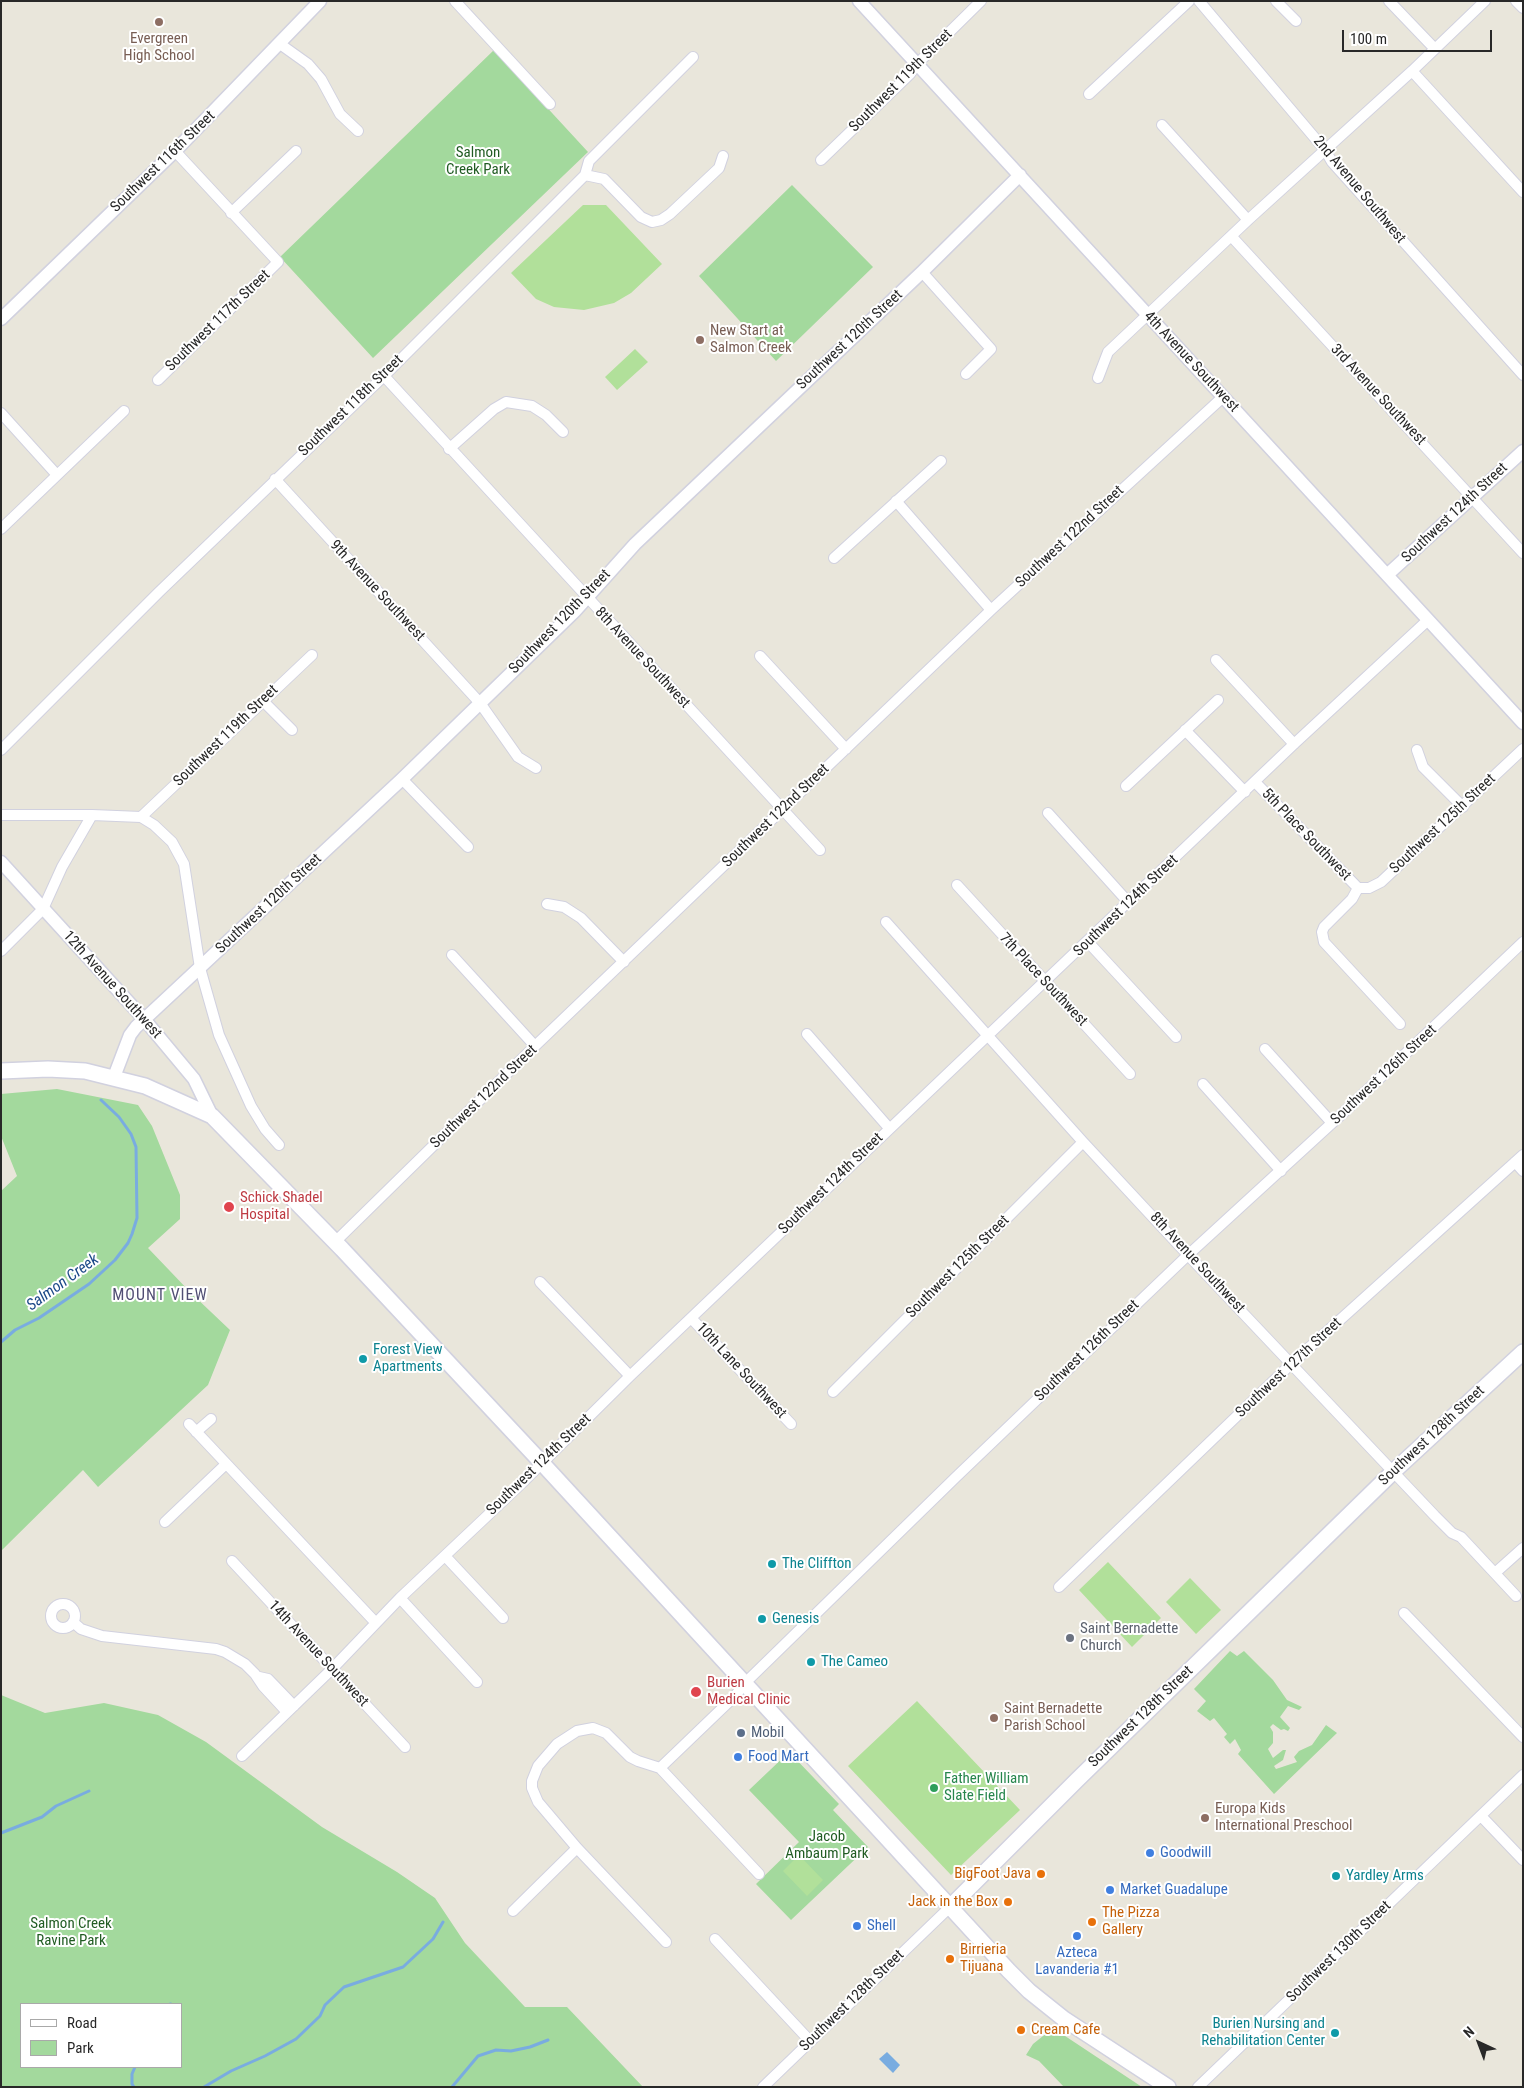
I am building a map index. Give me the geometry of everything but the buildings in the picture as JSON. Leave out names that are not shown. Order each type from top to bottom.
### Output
[{"type":"main road","points":[[1,1071],[48,1069],[85,1071],[165,1093],[212,1116],[335,1242],[542,1463],[1009,1971],[1064,2019],[1168,2087]]},
{"type":"main road","name":"Southwest 128th Street","points":[[950,1906],[1068,1788],[1394,1471],[1523,1352]]},
{"type":"street","name":"Southwest 116th Street","points":[[1,318],[175,151],[320,1]]},
{"type":"street","points":[[455,1],[550,104]]},
{"type":"street","name":"4th Avenue Southwest","points":[[859,1],[1523,723]]},
{"type":"street","name":"Southwest 119th Street","points":[[821,160],[910,74],[917,64],[981,1]]},
{"type":"street","points":[[1089,94],[1189,1]]},
{"type":"street","name":"2nd Avenue Southwest","points":[[1199,1],[1325,150],[1332,162],[1523,375]]},
{"type":"street","points":[[1276,1],[1296,21]]},
{"type":"street","points":[[1389,1],[1434,49]]},
{"type":"street","points":[[1098,378],[1108,352],[1485,1]]},
{"type":"street","points":[[1516,1],[1523,8]]},
{"type":"street","points":[[280,44],[308,64],[321,79],[340,114],[358,131]]},
{"type":"street","name":"Southwest 118th Street","points":[[1,750],[275,479],[384,376],[585,175],[589,160],[693,57]]},
{"type":"street","points":[[1412,71],[1523,192]]},
{"type":"street","points":[[1162,125],[1248,220]]},
{"type":"street","points":[[175,151],[230,213],[296,151]]},
{"type":"street","points":[[585,175],[604,179],[641,217],[652,222],[661,220],[719,168],[723,156]]},
{"type":"street","name":"Southwest 120th Street","points":[[114,1078],[130,1035],[144,1019],[402,779],[586,598],[635,544],[922,272],[1020,175]]},
{"type":"street","name":"Southwest 117th Street","points":[[158,380],[278,262],[230,213]]},
{"type":"street","name":"3rd Avenue Southwest","points":[[1232,236],[1523,554]]},
{"type":"street","points":[[922,272],[991,349],[966,374]]},
{"type":"street","name":"8th Avenue Southwest","points":[[384,376],[586,598],[820,850]]},
{"type":"street","name":"Southwest 122nd Street","points":[[335,1242],[535,1046],[784,810],[991,610],[1223,397]]},
{"type":"street","points":[[450,449],[494,409],[506,402],[532,406],[546,415],[563,432]]},
{"type":"street","points":[[1,529],[124,411]]},
{"type":"street","points":[[1,413],[57,475]]},
{"type":"street","name":"Southwest 124th Street","points":[[1387,575],[1523,451]]},
{"type":"street","points":[[834,558],[941,461]]},
{"type":"street","name":"9th Avenue Southwest","points":[[275,479],[480,702],[518,757],[536,768]]},
{"type":"street","points":[[896,501],[991,610]]},
{"type":"street","name":"Southwest 124th Street","points":[[242,1756],[332,1669],[400,1598],[446,1556],[630,1376],[1294,744],[1428,620]]},
{"type":"street","name":"Southwest 119th Street","points":[[140,817],[312,655]]},
{"type":"street","points":[[760,656],[846,749]]},
{"type":"street","points":[[1216,660],[1294,744]]},
{"type":"street","points":[[1126,786],[1218,700]]},
{"type":"street","points":[[263,701],[292,730]]},
{"type":"street","name":"5th Place Southwest","points":[[1186,730],[1244,792]]},
{"type":"street","name":"Southwest 125th Street","points":[[1358,888],[1369,888],[1381,882],[1523,749]]},
{"type":"street","points":[[1417,750],[1423,767],[1463,807]]},
{"type":"street","points":[[402,779],[468,847]]},
{"type":"street","name":"5th Place Southwest","points":[[1255,782],[1358,888]]},
{"type":"street","points":[[1048,813],[1128,904]]},
{"type":"street","points":[[1,951],[43,909],[62,867],[92,814]]},
{"type":"street","points":[[1,815],[92,814],[140,817],[164,833],[172,842],[184,864],[200,968],[219,1035],[251,1106],[279,1145]]},
{"type":"street","name":"12th Avenue Southwest","points":[[1,862],[144,1019],[194,1079],[212,1116]]},
{"type":"street","name":"7th Place Southwest","points":[[958,885],[1045,983],[1130,1074]]},
{"type":"street","name":"Southwest 126th Street","points":[[1358,888],[1352,899],[1324,927],[1322,932],[1324,942],[1400,1024]]},
{"type":"street","points":[[548,904],[556,904],[573,912],[624,962]]},
{"type":"street","name":"8th Avenue Southwest","points":[[886,922],[1083,1142],[1188,1255],[1446,1527],[1452,1533],[1461,1537],[1516,1596]]},
{"type":"street","points":[[1088,942],[1176,1037]]},
{"type":"street","name":"Southwest 126th Street","points":[[660,1768],[736,1696],[745,1683],[1188,1255],[1332,1124],[1523,942]]},
{"type":"street","points":[[452,955],[535,1046]]},
{"type":"street","points":[[807,1034],[890,1128]]},
{"type":"street","points":[[1265,1049],[1332,1124]]},
{"type":"street","points":[[1203,1084],[1281,1171]]},
{"type":"street","name":"Southwest 125th Street","points":[[832,1392],[1083,1142]]},
{"type":"street","points":[[1519,1158],[1523,1171]]},
{"type":"street","name":"Southwest 127th Street","points":[[1059,1586],[1291,1364],[1519,1158]]},
{"type":"street","points":[[540,1282],[630,1376]]},
{"type":"street","name":"10th Lane Southwest","points":[[691,1318],[791,1424]]},
{"type":"street","points":[[196,1432],[211,1419]]},
{"type":"street","points":[[189,1424],[376,1623]]},
{"type":"street","points":[[165,1522],[226,1464]]},
{"type":"street","points":[[1495,1573],[1523,1548]]},
{"type":"street","points":[[446,1556],[504,1618]]},
{"type":"street","name":"14th Avenue Southwest","points":[[232,1561],[405,1747]]},
{"type":"street","points":[[400,1598],[477,1682]]},
{"type":"street","points":[[1404,1613],[1523,1737]]},
{"type":"street","points":[[73,1622],[81,1629],[102,1636],[216,1649],[234,1656],[259,1677],[268,1679],[290,1709]]},
{"type":"street","points":[[666,1942],[544,1811],[534,1794],[532,1781],[538,1766],[549,1752],[570,1735],[593,1728],[606,1734],[630,1757],[646,1765],[660,1768],[759,1874]]},
{"type":"street","name":"Southwest 130th Street","points":[[1198,2087],[1523,1775]]},
{"type":"street","points":[[1481,1816],[1523,1860]]},
{"type":"street","points":[[513,1911],[577,1848]]},
{"type":"street","name":"Southwest 128th Street","points":[[763,2087],[950,1906]]},
{"type":"street","points":[[714,1939],[810,2041]]},
{"type":"green space","name":"Salmon Creek Park","points":[[494,50],[588,152],[373,358],[280,257]]},
{"type":"green space","points":[[792,185],[873,267],[776,361],[699,276]]},
{"type":"green space","points":[[583,205],[606,205],[662,264],[631,293],[614,303],[584,310],[554,307],[536,299],[511,273]]},
{"type":"green space","points":[[635,349],[648,362],[617,390],[605,377]]},
{"type":"green space","points":[[57,1089],[138,1105],[152,1126],[180,1195],[180,1219],[148,1248],[230,1330],[208,1385],[98,1487],[83,1470],[1,1551],[1,1191],[17,1176],[1,1136],[1,1094]]},
{"type":"green space","points":[[1108,1562],[1161,1618],[1132,1647],[1079,1590]]},
{"type":"green space","points":[[1190,1578],[1221,1610],[1196,1634],[1166,1602]]},
{"type":"green space","points":[[1230,1651],[1237,1656],[1244,1651],[1273,1680],[1287,1700],[1302,1707],[1299,1710],[1288,1706],[1280,1717],[1290,1728],[1288,1731],[1281,1730],[1273,1724],[1270,1727],[1273,1732],[1273,1743],[1268,1749],[1273,1758],[1283,1750],[1286,1750],[1283,1760],[1274,1766],[1276,1769],[1297,1762],[1294,1757],[1299,1751],[1312,1745],[1326,1725],[1337,1733],[1274,1794],[1238,1754],[1241,1750],[1235,1739],[1230,1744],[1224,1737],[1227,1734],[1214,1718],[1210,1721],[1197,1711],[1206,1701],[1194,1689]]},
{"type":"green space","name":"Salmon Creek Ravine Park","points":[[1,1695],[45,1713],[104,1703],[158,1715],[206,1742],[322,1827],[397,1872],[435,1898],[465,1943],[525,2007],[567,2007],[643,2087],[1,2087]]},
{"type":"green space","name":"Father William Slate Field","points":[[917,1701],[1020,1810],[951,1875],[848,1766]]},
{"type":"green space","name":"Jacob Ambaum Park","points":[[789,1752],[839,1804],[833,1810],[868,1847],[791,1920],[756,1884],[799,1842],[749,1790]]},
{"type":"green space","points":[[799,1855],[823,1880],[807,1896],[783,1871]]},
{"type":"green space","points":[[1053,2028],[1142,2087],[1064,2087],[1039,2061],[1026,2055],[1033,2044]]},
{"type":"water","points":[[887,2052],[900,2065],[893,2073],[879,2059]]},
{"type":"waterway","name":"Salmon Creek","points":[[1,1342],[15,1330],[39,1318],[89,1284],[115,1260],[128,1243],[132,1234],[137,1218],[136,1147],[131,1134],[119,1117],[101,1100]]},
{"type":"waterway","points":[[1,1833],[42,1817],[56,1806],[89,1791]]},
{"type":"waterway","points":[[204,2087],[231,2071],[265,2056],[296,2039],[320,2016],[325,2005],[344,1987],[403,1967],[433,1939],[443,1922]]},
{"type":"waterway","points":[[452,2087],[478,2056],[496,2050],[511,2051],[530,2047],[548,2040]]},
{"type":"waterway","points":[[134,2087],[132,2084],[132,2074],[135,2068]]},
{"type":"place","name":"Evergreen High School","points":[[159,22]]},
{"type":"place","name":"New Start at Salmon Creek","points":[[700,340]]},
{"type":"place","name":"Schick Shadel Hospital","points":[[229,1207]]},
{"type":"place","name":"Forest View Apartments","points":[[363,1359]]},
{"type":"place","name":"The Cliffton","points":[[772,1564]]},
{"type":"place","name":"Genesis","points":[[762,1619]]},
{"type":"place","name":"Saint Bernadette Church","points":[[1070,1638]]},
{"type":"place","name":"The Cameo","points":[[811,1662]]},
{"type":"place","name":"Burien Medical Clinic","points":[[696,1692]]},
{"type":"place","name":"Saint Bernadette Parish School","points":[[994,1718]]},
{"type":"place","name":"Mobil","points":[[741,1733]]},
{"type":"place","name":"Food Mart","points":[[738,1757]]},
{"type":"place","name":"Father William Slate Field","points":[[934,1788]]},
{"type":"place","name":"Europa Kids International Preschool","points":[[1205,1818]]},
{"type":"place","name":"Goodwill","points":[[1150,1853]]},
{"type":"place","name":"BigFoot Java","points":[[1041,1874]]},
{"type":"place","name":"Yardley Arms","points":[[1336,1876]]},
{"type":"place","name":"Market Guadalupe","points":[[1110,1890]]},
{"type":"place","name":"Jack in the Box","points":[[1008,1902]]},
{"type":"place","name":"The Pizza Gallery","points":[[1092,1922]]},
{"type":"place","name":"Shell","points":[[857,1926]]},
{"type":"place","name":"Azteca Lavanderia #1","points":[[1077,1936]]},
{"type":"place","name":"Birrieria Tijuana","points":[[950,1959]]},
{"type":"place","name":"Cream Cafe","points":[[1021,2030]]},
{"type":"place","name":"Burien Nursing and Rehabilitation Center","points":[[1335,2033]]},
{"type":"district","name":"MOUNT VIEW","points":[[160,1296]]}]
